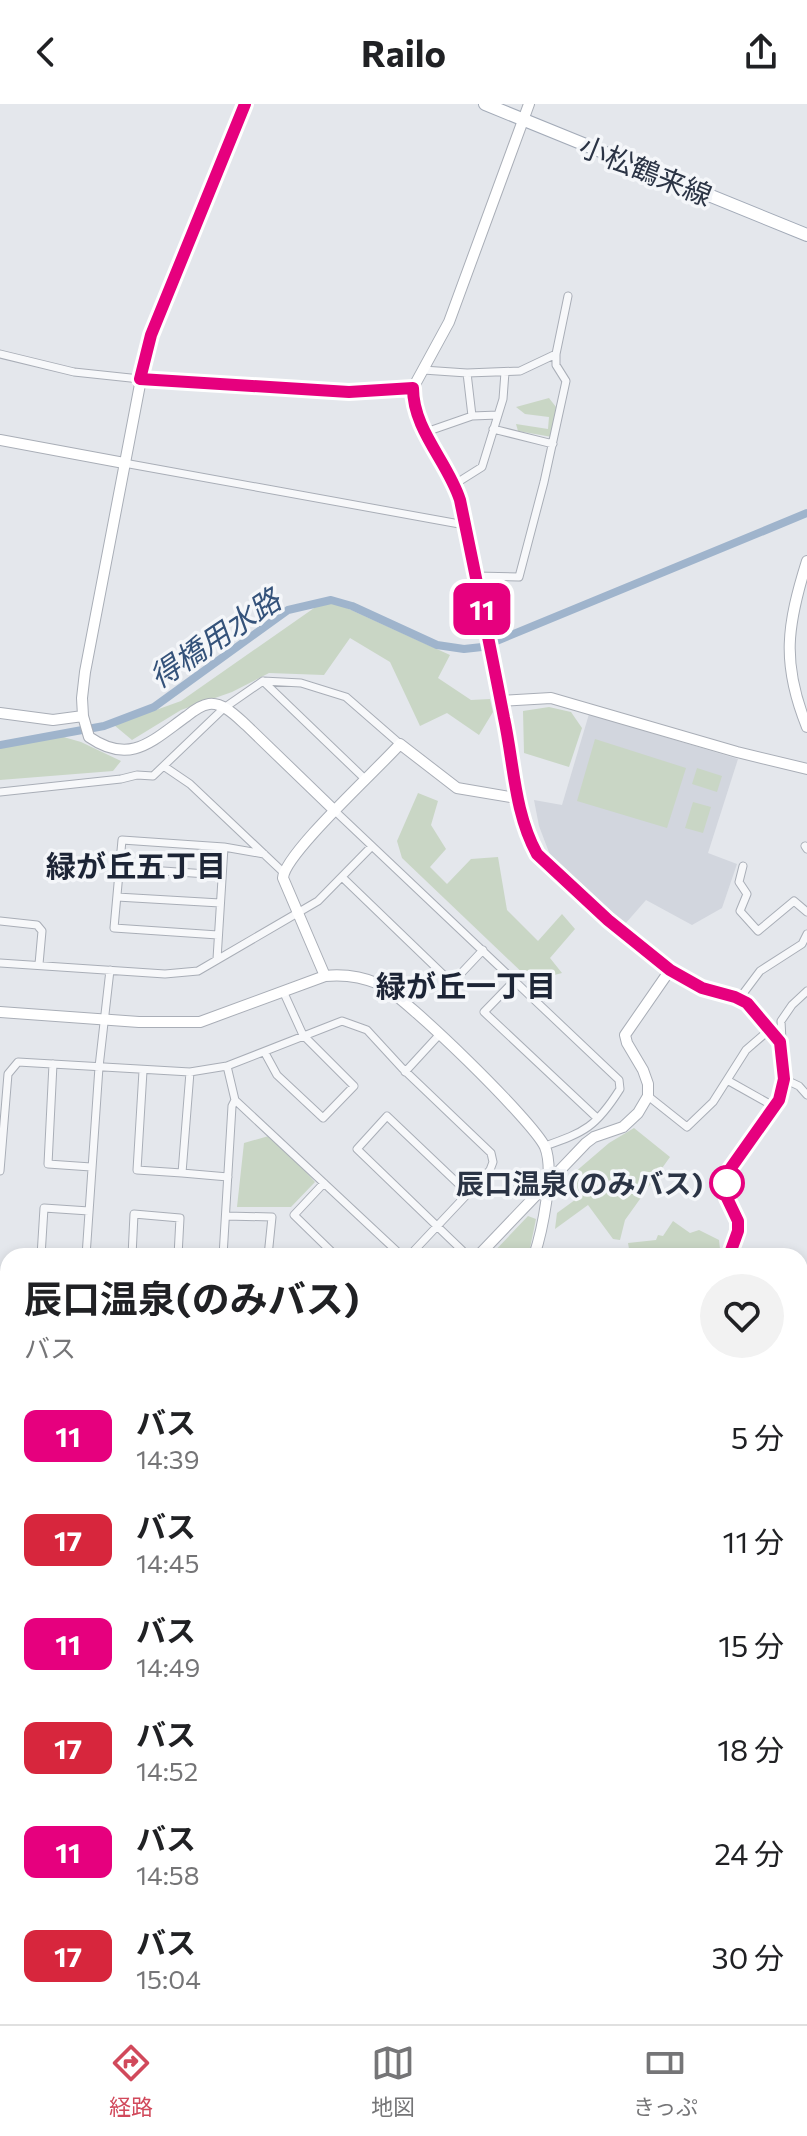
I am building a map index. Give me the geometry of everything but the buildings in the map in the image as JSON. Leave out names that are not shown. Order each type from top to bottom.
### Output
[{"type":"main road","name":"小松鶴来線","points":[[485,104],[807,235]]},
{"type":"street","points":[[245,104],[151,335],[140,379],[83,685],[84,720],[89,737],[113,749],[135,750],[209,704],[224,708],[246,725],[619,1080],[620,1089],[589,1129],[545,1146]]},
{"type":"street","points":[[529,104],[449,322],[413,388],[413,400],[426,432],[455,484],[501,701],[516,798],[530,842],[542,861],[670,970],[702,988],[739,999],[756,1011],[768,1031],[780,1042]]},
{"type":"street","points":[[476,576],[519,577],[566,381],[556,365],[556,354],[568,296]]},
{"type":"street","points":[[0,354],[74,372],[140,379],[349,392],[413,388]]},
{"type":"street","points":[[423,370],[467,373],[520,371],[556,354]]},
{"type":"street","points":[[455,484],[482,467],[503,399],[505,372]]},
{"type":"street","points":[[467,373],[472,416]]},
{"type":"street","points":[[426,432],[472,416],[498,415]]},
{"type":"street","points":[[493,429],[553,444]]},
{"type":"street","points":[[0,440],[465,525]]},
{"type":"street","points":[[807,561],[794,601],[788,642],[791,681],[807,727]]},
{"type":"street","points":[[0,792],[137,775],[153,776],[224,708],[263,681],[301,683],[346,697],[457,788],[516,798]]},
{"type":"street","points":[[263,681],[366,780]]},
{"type":"street","points":[[501,701],[551,698],[807,769]]},
{"type":"street","points":[[0,713],[53,720],[84,720]]},
{"type":"street","points":[[325,976],[296,912],[283,872],[302,847],[400,744]]},
{"type":"street","points":[[165,767],[190,784],[283,872]]},
{"type":"street","points":[[218,935],[114,928],[122,840],[224,847],[264,854]]},
{"type":"street","points":[[0,963],[110,970],[198,971],[318,901],[372,846]]},
{"type":"street","points":[[217,959],[224,847]]},
{"type":"street","points":[[743,866],[739,882],[747,894],[740,911],[758,931],[794,901],[807,912]]},
{"type":"street","points":[[119,868],[222,875]]},
{"type":"street","points":[[342,877],[452,983],[483,950]]},
{"type":"street","points":[[117,897],[220,903]]},
{"type":"street","points":[[0,921],[37,925],[42,931],[39,964]]},
{"type":"street","points":[[739,999],[760,971],[802,944],[807,934]]},
{"type":"street","points":[[87,1248],[99,1067],[110,970]]},
{"type":"street","points":[[485,1248],[594,1137],[609,1134],[631,1120],[648,1096],[643,1070],[625,1035],[670,970]]},
{"type":"street","points":[[0,1012],[105,1020],[200,1022],[325,976],[346,974],[381,985],[507,1100],[545,1146],[548,1181],[537,1248]]},
{"type":"street","points":[[515,980],[484,1012],[597,1118]]},
{"type":"street","points":[[265,1053],[277,1075],[323,1118],[354,1086],[303,1035],[283,991]]},
{"type":"street","points":[[732,1248],[738,1221],[727,1198],[728,1172],[775,1107],[784,1079],[781,1021],[807,991]]},
{"type":"street","points":[[0,1171],[8,1074],[18,1062],[190,1072],[227,1066],[342,1021],[367,1030],[405,1072],[491,1153],[493,1162],[490,1170],[416,1248]]},
{"type":"street","points":[[648,1096],[687,1127],[713,1102],[746,1050],[768,1031]]},
{"type":"street","points":[[405,1072],[439,1035]]},
{"type":"street","points":[[53,1064],[48,1164],[91,1167]]},
{"type":"street","points":[[227,1066],[235,1100],[393,1248]]},
{"type":"street","points":[[143,1071],[137,1170],[228,1177]]},
{"type":"street","points":[[182,1173],[190,1072]]},
{"type":"street","points":[[784,1079],[799,1086],[807,1095]]},
{"type":"street","points":[[727,1080],[775,1107]]},
{"type":"street","points":[[224,1248],[232,1106],[235,1100]]},
{"type":"street","points":[[460,1248],[357,1149],[387,1116],[468,1193]]},
{"type":"street","points":[[324,1183],[294,1215],[328,1248]]},
{"type":"street","points":[[42,1248],[44,1208],[89,1211]]},
{"type":"street","points":[[132,1248],[134,1214],[180,1218],[178,1248]]},
{"type":"street","points":[[226,1216],[272,1217],[269,1248]]},
{"type":"shaded area","points":[[589,714],[738,759],[708,853],[737,864],[722,908],[692,925],[646,900],[625,924],[550,855],[539,826],[534,800],[562,805]]},
{"type":"green space","points":[[549,398],[556,407],[552,437],[518,431],[516,424],[548,429],[549,417],[525,414],[516,407]]},
{"type":"green space","points":[[327,599],[450,655],[438,678],[471,700],[490,699],[493,712],[479,735],[447,713],[420,726],[390,662],[350,638],[324,675],[269,673],[232,692],[181,710],[132,740],[114,725],[181,701]]},
{"type":"green space","points":[[549,707],[571,712],[582,728],[569,767],[524,753],[523,711]]},
{"type":"green space","points":[[60,736],[81,742],[121,761],[113,771],[0,780],[0,747]]},
{"type":"green space","points":[[595,739],[686,768],[667,828],[577,801]]},
{"type":"green space","points":[[697,768],[722,776],[717,792],[692,784]]},
{"type":"green space","points":[[418,793],[438,801],[431,825],[446,849],[430,867],[447,884],[471,859],[498,857],[507,910],[538,941],[562,914],[575,929],[550,958],[562,973],[531,981],[402,858],[397,841]]},
{"type":"green space","points":[[693,802],[711,807],[703,833],[685,828]]},
{"type":"green space","points":[[634,1128],[670,1157],[625,1220],[620,1240],[613,1239],[588,1205],[555,1229],[557,1213],[579,1197],[574,1173],[609,1143]]},
{"type":"green space","points":[[272,1135],[315,1182],[291,1207],[237,1207],[244,1143]]},
{"type":"green space","points":[[528,1216],[536,1219],[530,1248],[498,1248]]},
{"type":"green space","points":[[673,1221],[690,1233],[699,1230],[719,1240],[720,1248],[629,1248],[628,1243],[656,1240],[658,1235],[663,1236]]},
{"type":"waterway","name":"得橋用水路","points":[[0,745],[104,726],[154,707],[288,610],[331,600],[352,606],[437,645],[464,649],[482,647],[807,513]]},
{"type":"bus line","name":"11","points":[[245,104],[151,335],[140,379],[349,392],[413,388],[417,413],[454,482],[460,500],[513,763],[516,798],[530,842],[548,867],[629,938],[681,978],[719,995],[735,997],[747,1003],[780,1042],[784,1079],[779,1100],[728,1172],[727,1198],[738,1221],[732,1248]]},
{"type":"place","name":"辰口温泉(のみバス)","points":[[727,1183]]},
{"type":"district","name":"緑が丘五丁目","points":[[136,864]]},
{"type":"district","name":"緑が丘一丁目","points":[[466,984]]}]
